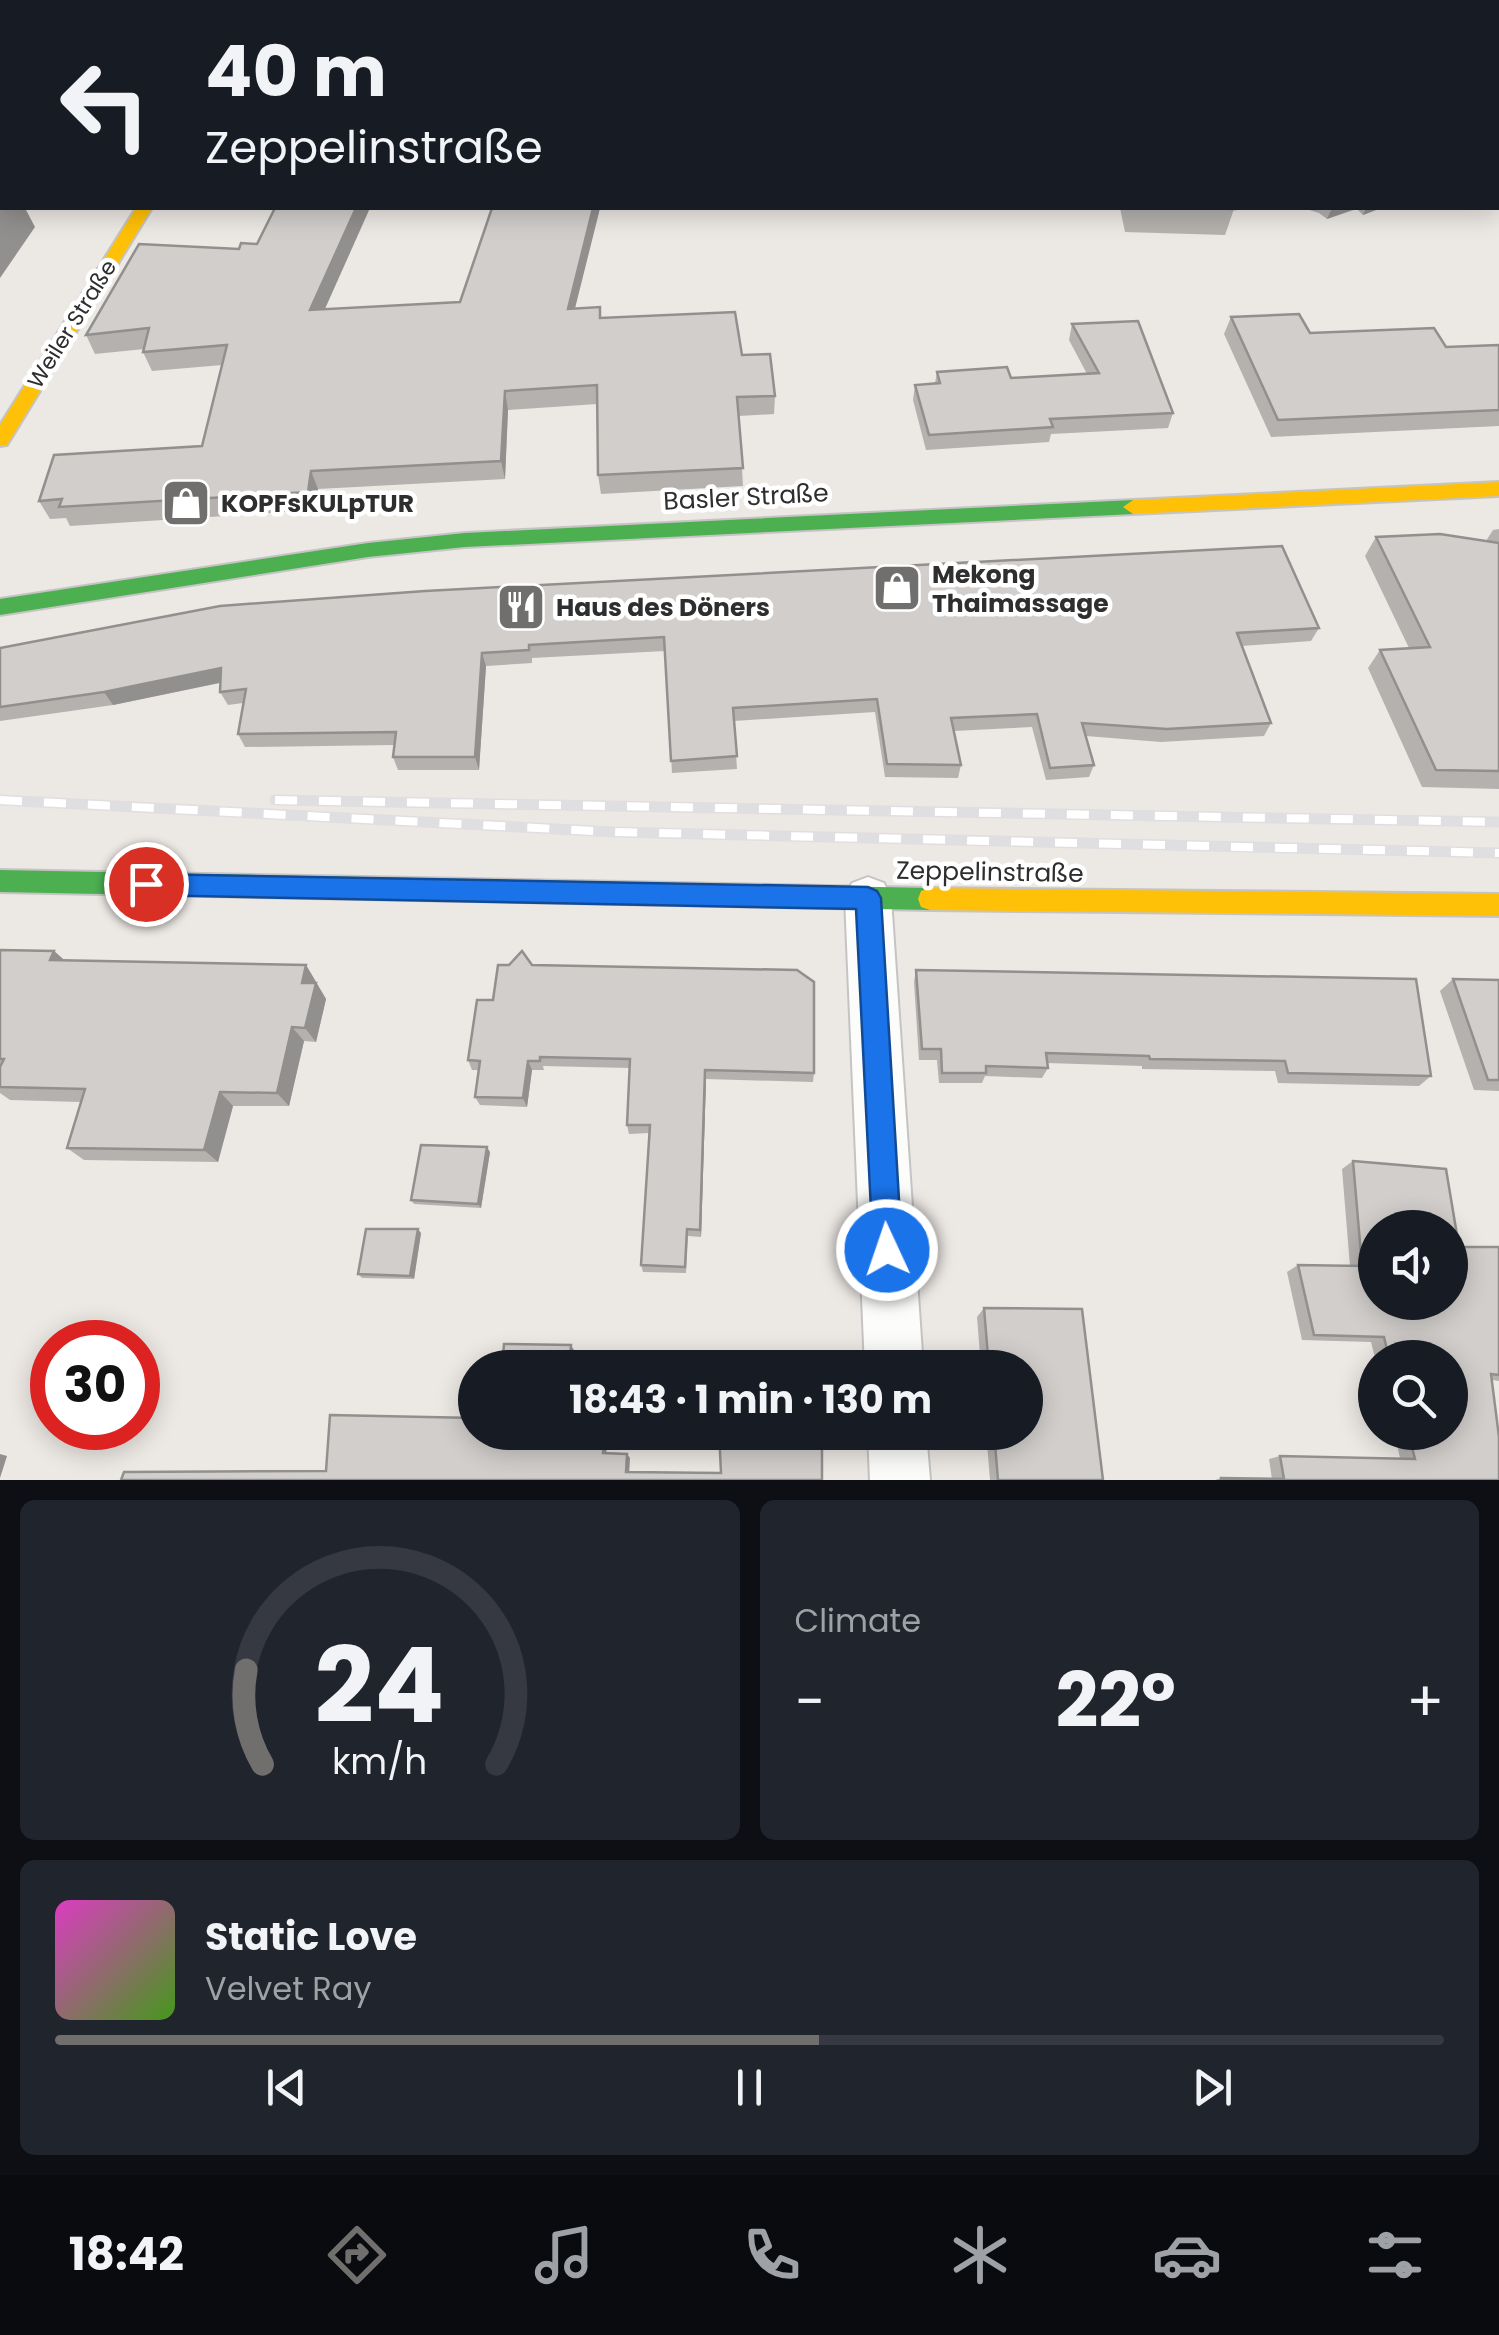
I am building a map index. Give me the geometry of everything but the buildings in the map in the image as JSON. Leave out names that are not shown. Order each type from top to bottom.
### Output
[{"type":"main road","name":"Weiler Straße","points":[[0,440],[143,210]]},
{"type":"main road","name":"Basler Straße","points":[[0,607],[348,552],[465,540],[1499,489]]},
{"type":"main road","name":"Zeppelinstraße","points":[[0,881],[868,898],[1499,905]]},
{"type":"street","points":[[868,898],[893,1350]]},
{"type":"street","points":[[898,1450],[900,1480]]},
{"type":"railway","points":[[0,800],[614,832],[1499,853]]},
{"type":"railway","points":[[275,800],[1499,822]]},
{"type":"traffic: fast","points":[[0,607],[368,550],[465,540],[1133,507]]},
{"type":"traffic: fast","points":[[0,881],[930,899]]},
{"type":"traffic: slow","points":[[0,440],[143,210]]},
{"type":"traffic: slow","points":[[1133,507],[1499,489]]},
{"type":"traffic: slow","points":[[930,899],[1499,905]]},
{"type":"place","name":"KOPFsKULpTUR","points":[[186,503]]},
{"type":"place","name":"Mekong Thaimassage","points":[[897,588]]},
{"type":"place","name":"Haus des Döners","points":[[521,607]]},
{"type":"route","points":[[146,884],[868,898],[887,1250]]}]
